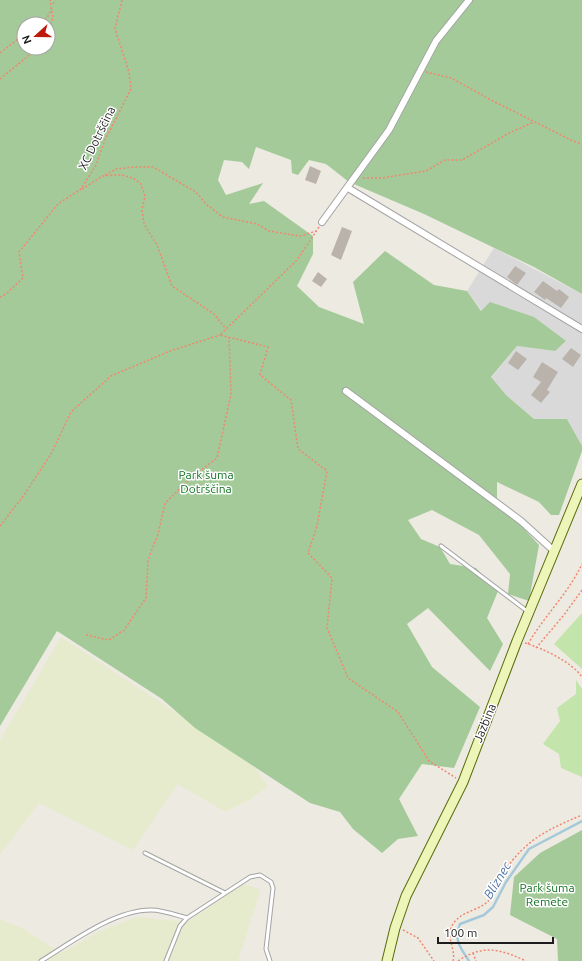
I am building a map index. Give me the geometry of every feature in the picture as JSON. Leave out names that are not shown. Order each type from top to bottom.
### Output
[{"type":"street","points":[[322,222],[389,130],[436,41],[469,0]]},
{"type":"street","points":[[348,188],[582,328]]},
{"type":"street","points":[[346,391],[521,522],[554,551]]},
{"type":"street","name":"Jazbina","points":[[387,961],[395,928],[406,896],[463,782],[517,641],[582,484]]},
{"type":"lane","points":[[442,546],[529,612]]},
{"type":"lane","points":[[145,853],[225,893]]},
{"type":"lane","points":[[166,961],[180,926],[187,918],[225,893],[255,876],[260,875],[271,882],[272,888],[266,949],[270,961]]},
{"type":"lane","points":[[41,961],[86,933],[134,911],[152,910],[187,918]]},
{"type":"path","points":[[50,0],[53,16]]},
{"type":"path","points":[[48,16],[55,0]]},
{"type":"path","name":"XC Dotrščina","points":[[0,297],[6,294],[23,278],[19,252],[58,204],[81,189],[96,165],[105,140],[131,89],[129,72],[115,29],[122,0]]},
{"type":"path","points":[[0,53],[16,40]]},
{"type":"path","points":[[0,79],[28,56]]},
{"type":"path","points":[[420,71],[451,78],[534,122],[582,144]]},
{"type":"path","points":[[355,178],[381,178],[426,171],[445,160],[462,160],[509,133],[534,122]]},
{"type":"path","points":[[81,189],[94,183],[116,169],[134,166],[153,167],[196,192],[206,204],[223,216],[257,224],[269,231],[287,234],[301,236],[316,231]]},
{"type":"path","points":[[103,176],[122,175],[133,178],[141,184],[145,196],[142,210],[144,224],[157,245],[172,286],[214,314],[226,329]]},
{"type":"path","points":[[0,526],[24,495],[51,454],[71,412],[111,376],[170,351],[220,335],[297,260],[322,222]]},
{"type":"path","points":[[220,335],[268,346],[260,376],[291,400],[298,449],[327,472],[317,526],[308,553],[332,578],[327,628],[348,678],[398,712],[429,761],[463,782]]},
{"type":"path","points":[[86,635],[109,640],[124,630],[146,598],[148,560],[158,534],[165,503],[191,478],[217,458],[231,394],[230,337]]},
{"type":"path","points":[[528,644],[540,625],[563,596],[582,564]]},
{"type":"path","points":[[536,648],[564,615],[582,590]]},
{"type":"path","points":[[517,641],[528,644],[566,662],[582,677]]},
{"type":"path","points":[[453,961],[450,930],[454,923],[461,916],[481,906],[490,899],[503,873],[519,850],[556,826],[582,815]]},
{"type":"path","points":[[395,928],[407,931],[418,938],[434,961]]},
{"type":"path","points":[[458,961],[473,953],[499,950],[526,961]]},
{"type":"path","points":[[473,953],[476,961]]},
{"type":"shaded area","points":[[494,248],[582,294],[582,446],[567,419],[534,419],[506,395],[491,378],[517,346],[554,351],[566,341],[482,311],[467,291]]},
{"type":"green space","name":"Park šuma Dotrščina","points":[[0,0],[582,0],[582,294],[534,267],[424,214],[349,182],[326,164],[309,160],[298,175],[292,173],[291,160],[256,147],[249,169],[242,162],[224,160],[218,180],[226,195],[263,183],[249,204],[264,201],[313,236],[313,254],[297,286],[319,307],[364,324],[353,282],[385,251],[434,285],[467,291],[481,311],[490,302],[534,317],[566,341],[555,351],[517,346],[491,377],[506,395],[534,419],[567,419],[582,446],[582,451],[559,515],[551,515],[539,502],[497,482],[497,500],[539,545],[529,601],[508,594],[510,574],[479,535],[432,510],[408,520],[421,539],[440,547],[450,564],[476,568],[498,591],[487,618],[503,644],[490,671],[428,608],[407,624],[432,667],[480,707],[454,768],[422,764],[399,799],[418,836],[398,839],[382,853],[353,829],[340,812],[310,803],[195,728],[162,699],[57,631],[0,726]]},
{"type":"green space","points":[[582,613],[582,669],[554,644]]},
{"type":"green space","points":[[61,637],[249,760],[268,786],[251,799],[225,812],[178,784],[133,850],[39,803],[0,855],[0,740]]},
{"type":"green space","points":[[576,680],[582,689],[582,777],[561,768],[559,754],[543,744],[560,721],[557,708],[576,694]]},
{"type":"green space","name":"Park šuma Remete","points":[[582,830],[582,961],[558,961],[557,939],[510,915],[514,877],[540,853]]},
{"type":"green space","points":[[243,884],[257,888],[260,892],[238,961],[0,961],[0,919],[22,928],[61,953],[100,931],[137,917],[187,922]]},
{"type":"building","points":[[310,166],[321,171],[316,184],[305,180]]},
{"type":"building","points":[[342,227],[352,231],[341,260],[331,255]]},
{"type":"building","points":[[515,266],[526,273],[517,285],[507,277]]},
{"type":"building","points":[[318,272],[327,279],[321,287],[312,281]]},
{"type":"building","points":[[543,281],[557,291],[559,289],[569,297],[561,308],[546,298],[545,300],[534,292]]},
{"type":"building","points":[[571,348],[581,355],[573,367],[562,359]]},
{"type":"building","points":[[516,351],[527,359],[518,370],[508,363]]},
{"type":"building","points":[[542,362],[558,372],[547,390],[550,392],[541,403],[531,395],[541,382],[533,377]]},
{"type":"waterway","name":"Bliznec","points":[[469,961],[459,944],[457,934],[460,924],[484,915],[493,907],[506,882],[529,849],[582,821]]}]
